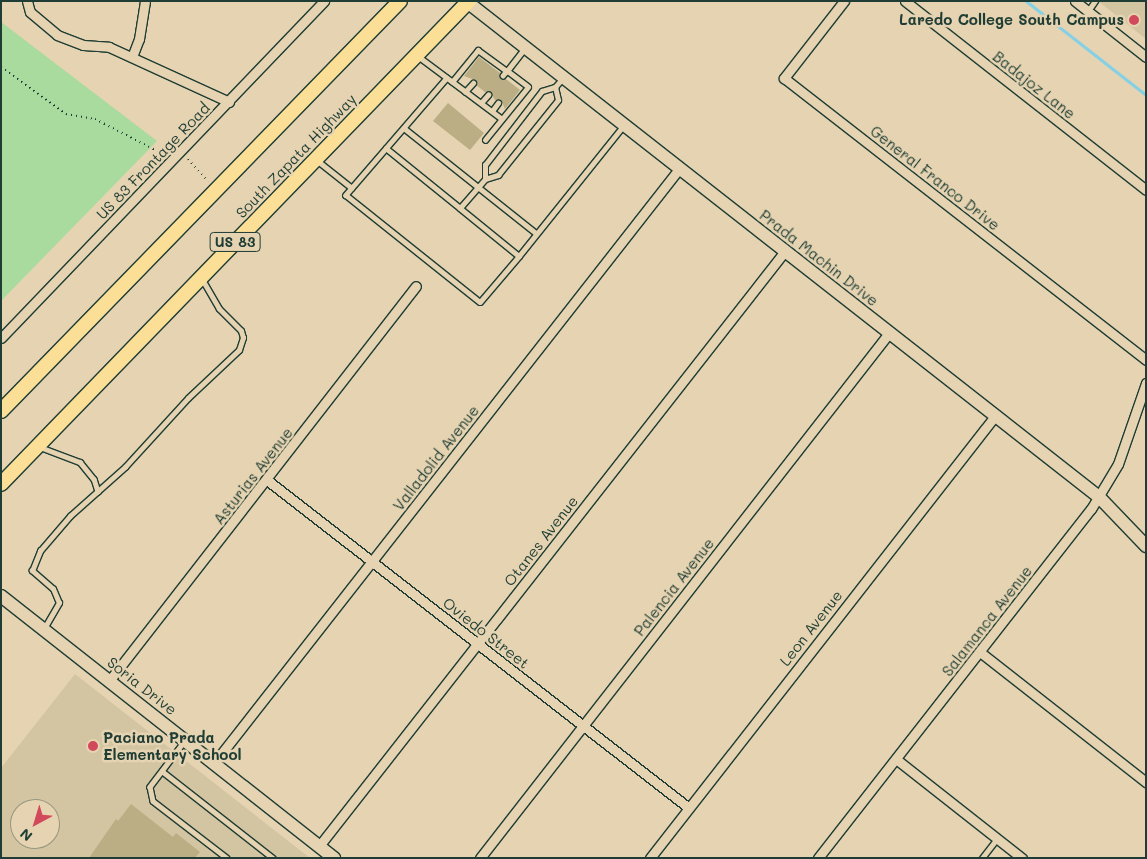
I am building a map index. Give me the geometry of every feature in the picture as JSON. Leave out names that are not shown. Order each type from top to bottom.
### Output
[{"type":"main road","points":[[1,411],[400,1]]},
{"type":"main road","name":"South Zapata Highway","points":[[1,484],[468,2]]},
{"type":"street","points":[[27,1],[30,12],[57,35],[83,45],[108,48],[132,57],[229,102]]},
{"type":"street","points":[[132,57],[139,39],[145,1]]},
{"type":"street","name":"US 83 Frontage Road","points":[[1,338],[172,162],[324,1]]},
{"type":"street","name":"General Franco Drive","points":[[844,1],[784,78],[1146,360]]},
{"type":"street","name":"Badajoz Lane","points":[[905,1],[1146,190]]},
{"type":"street","points":[[1075,1],[1146,57]]},
{"type":"street","name":"Prada Machin Drive","points":[[468,2],[1099,498],[1146,546]]},
{"type":"street","name":"Valladolid Avenue","points":[[214,763],[679,168]]},
{"type":"street","name":"Otanes Avenue","points":[[319,846],[785,251]]},
{"type":"street","name":"Asturias Avenue","points":[[109,681],[416,286]]},
{"type":"street","name":"Palencia Avenue","points":[[480,858],[890,333]]},
{"type":"street","name":"Salamanca Avenue","points":[[818,858],[1099,498],[1118,464],[1146,383]]},
{"type":"street","name":"Leon Avenue","points":[[650,858],[995,416]]},
{"type":"street","name":"Oviedo Street","points":[[267,480],[689,808]]},
{"type":"street","name":"Soria Drive","points":[[1,596],[334,858]]},
{"type":"street","points":[[980,652],[1146,782]]},
{"type":"street","points":[[896,759],[1022,858]]},
{"type":"lane","points":[[1088,11],[1095,1]]},
{"type":"lane","points":[[503,76],[525,48]]},
{"type":"lane","points":[[452,82],[478,50],[489,61],[507,70],[528,87],[485,140]]},
{"type":"lane","points":[[417,55],[502,118]]},
{"type":"lane","points":[[485,179],[485,165],[542,91],[554,87],[563,77]]},
{"type":"lane","points":[[447,78],[346,195],[480,302],[624,125]]},
{"type":"lane","points":[[513,84],[517,78]]},
{"type":"lane","points":[[465,92],[473,83]]},
{"type":"lane","points":[[460,208],[485,179],[498,175],[558,100],[554,87]]},
{"type":"lane","points":[[481,103],[488,95]]},
{"type":"lane","points":[[492,111],[498,103]]},
{"type":"lane","points":[[404,128],[536,233]]},
{"type":"lane","points":[[386,148],[519,256]]},
{"type":"lane","points":[[315,159],[352,188]]},
{"type":"lane","points":[[44,629],[59,603],[53,590],[32,571],[34,563],[54,534],[239,350],[243,338],[241,331],[220,309],[202,277]]},
{"type":"lane","points":[[39,446],[80,462],[94,479],[98,491]]},
{"type":"lane","points":[[185,740],[150,787],[153,801],[227,858]]},
{"type":"lane","points":[[162,770],[273,858]]},
{"type":"lane","points":[[982,858],[997,838]]},
{"type":"path","points":[[1,67],[66,114],[95,119],[160,150],[172,162]]},
{"type":"path","points":[[181,152],[217,190]]},
{"type":"shaded area","name":"Laredo College South Campus","points":[[1098,1],[1146,1],[1146,39]]},
{"type":"shaded area","name":"Paciano Prada Elementary School","points":[[75,674],[310,858],[1,858],[1,768]]},
{"type":"green space","points":[[1,22],[157,141],[1,301]]},
{"type":"building","points":[[479,57],[500,73],[500,79],[506,79],[520,90],[505,109],[501,100],[495,100],[490,92],[485,92],[476,85],[475,80],[464,76]]},
{"type":"building","points":[[448,103],[484,133],[470,150],[433,121]]},
{"type":"building","points":[[131,804],[173,837],[176,833],[200,852],[195,858],[89,858],[116,819],[118,821]]},
{"type":"waterway","points":[[1026,1],[1146,95]]},
{"type":"place","name":"Laredo College South Campus","points":[[1134,20]]},
{"type":"place","name":"Paciano Prada Elementary School","points":[[93,746]]}]
